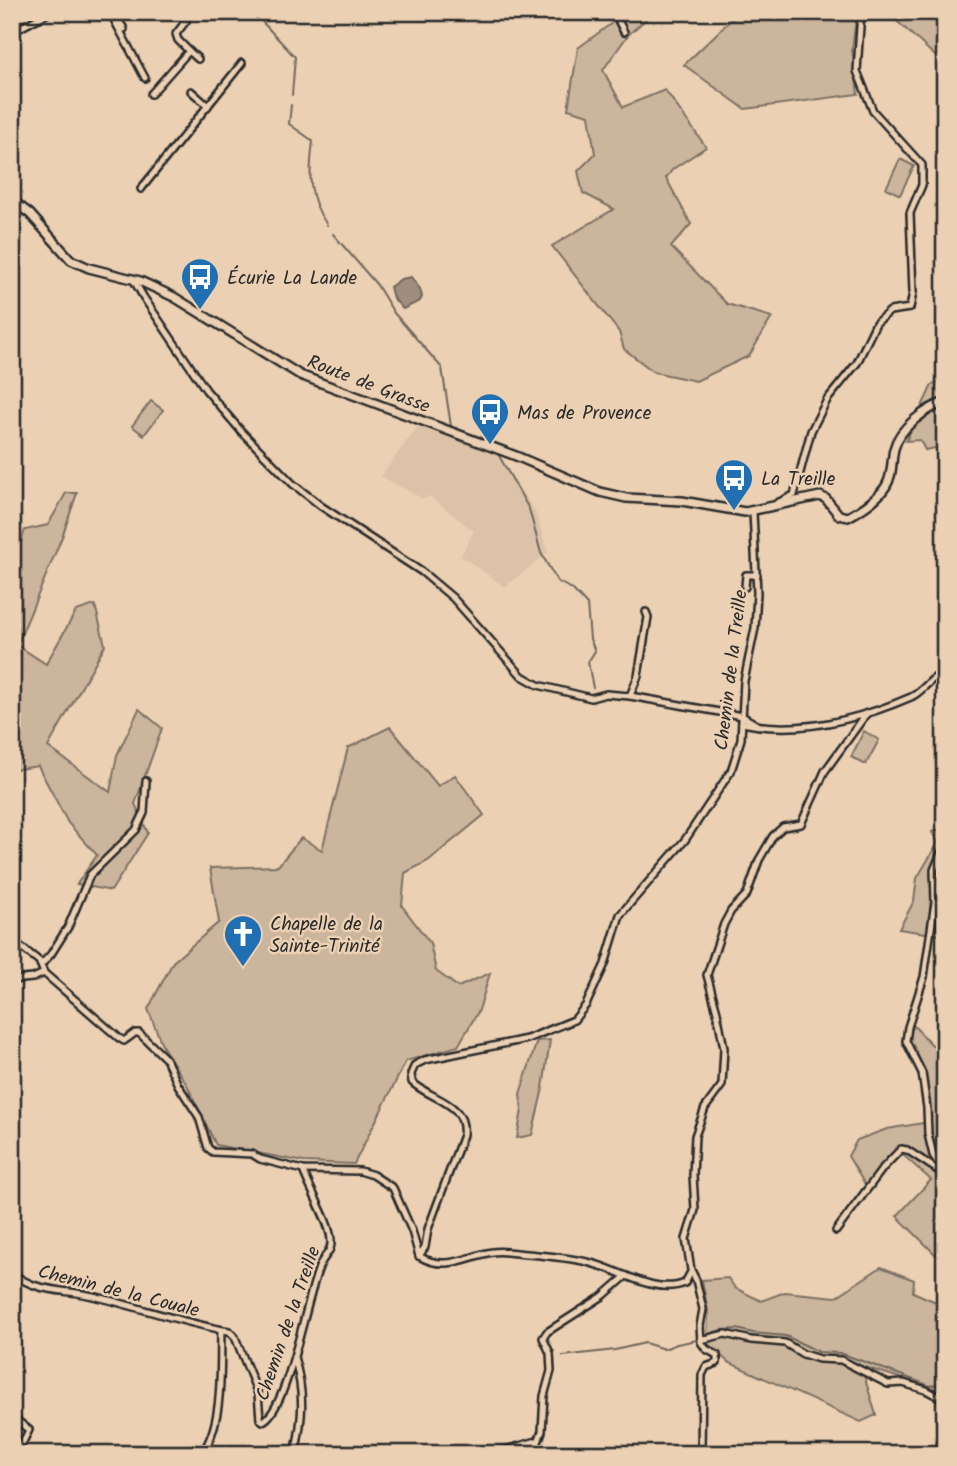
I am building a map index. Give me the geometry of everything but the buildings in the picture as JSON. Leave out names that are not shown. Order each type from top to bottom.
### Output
[{"type":"street","points":[[12,32],[50,12]]},
{"type":"street","points":[[110,12],[145,78]]},
{"type":"street","points":[[119,12],[118,19],[124,29]]},
{"type":"street","points":[[180,12],[186,21],[176,34],[178,40],[198,59]]},
{"type":"street","points":[[614,12],[624,32]]},
{"type":"street","points":[[775,506],[794,495],[817,418],[833,392],[857,363],[876,323],[890,311],[911,306],[913,292],[910,213],[922,185],[922,165],[873,111],[859,79],[857,71],[861,12]]},
{"type":"street","points":[[151,94],[190,51]]},
{"type":"street","points":[[141,189],[242,63]]},
{"type":"street","points":[[191,91],[208,106]]},
{"type":"street","name":"Route de Grasse","points":[[12,200],[30,214],[71,260],[89,268],[149,285],[190,305],[300,375],[516,456],[587,487],[626,498],[682,502],[734,512],[753,512]]},
{"type":"street","points":[[133,279],[206,390],[241,431],[305,495],[422,572],[453,598],[522,676],[538,685],[591,698],[606,694],[630,696],[742,716],[755,725]]},
{"type":"street","points":[[144,298],[149,285]]},
{"type":"street","points":[[753,512],[820,496],[826,499],[841,517],[853,514],[885,488],[892,469],[894,449],[901,433],[927,411],[945,402]]},
{"type":"street","name":"Chemin de la Treille","points":[[419,1256],[425,1247],[428,1229],[463,1135],[464,1125],[456,1109],[412,1082],[411,1074],[415,1065],[425,1060],[527,1039],[577,1016],[586,1005],[604,964],[621,915],[670,859],[731,771],[741,739],[744,681],[755,628],[757,575],[753,512]]},
{"type":"street","points":[[745,587],[746,575],[757,575]]},
{"type":"street","points":[[630,696],[638,676],[648,617],[646,612]]},
{"type":"street","points":[[742,723],[811,727],[867,713],[915,696],[935,675],[945,672]]},
{"type":"street","points":[[701,1454],[702,1375],[706,1367],[718,1363],[719,1359],[718,1355],[703,1346],[699,1326],[703,1309],[691,1270],[687,1239],[695,1210],[695,1136],[705,1108],[721,1089],[723,1073],[722,1034],[707,980],[709,964],[724,923],[747,894],[773,836],[783,827],[801,824],[825,771],[867,713]]},
{"type":"street","points":[[741,739],[755,725]]},
{"type":"street","points":[[41,965],[68,927],[90,875],[135,830],[144,813],[146,781]]},
{"type":"street","points":[[945,844],[934,870],[935,902],[925,966],[906,1041],[922,1073],[928,1108],[928,1134],[933,1155],[945,1174]]},
{"type":"street","points":[[12,940],[39,961],[44,972],[118,1038],[124,1041],[139,1033],[166,1059],[178,1085],[199,1117],[208,1148],[213,1152],[252,1154],[260,1159],[303,1170],[360,1171],[373,1175],[393,1188],[412,1231],[419,1256],[437,1263],[469,1260],[501,1251],[590,1262],[626,1276],[673,1286],[685,1283],[691,1270]]},
{"type":"street","points":[[12,981],[33,978],[44,972]]},
{"type":"street","points":[[836,1231],[883,1168],[901,1149],[945,1174]]},
{"type":"street","name":"Chemin de la Treille","points":[[221,1331],[229,1331],[235,1337],[258,1394],[260,1419],[263,1421],[271,1415],[277,1403],[321,1264],[331,1245],[328,1229],[303,1170]]},
{"type":"street","name":"Chemin de la Couale","points":[[12,1272],[23,1282],[42,1288],[92,1296],[221,1331]]},
{"type":"street","points":[[534,1454],[542,1431],[544,1395],[551,1371],[550,1353],[543,1338],[547,1332],[603,1296],[626,1276]]},
{"type":"street","points":[[201,1454],[210,1444],[214,1431],[221,1331]]},
{"type":"street","points":[[701,1338],[731,1334],[751,1340],[785,1343],[803,1354],[819,1359],[841,1360],[888,1384],[903,1383],[926,1390],[945,1400]]},
{"type":"street","points":[[293,1356],[300,1376],[304,1406],[295,1454]]},
{"type":"street","points":[[17,1454],[29,1430],[19,1422]]},
{"type":"street","points":[[471,1454],[505,1450],[537,1441]]},
{"type":"shaded area","points":[[613,12],[654,12],[628,35],[603,70],[623,107],[665,90],[706,147],[673,169],[666,178],[691,224],[671,247],[727,304],[772,317],[749,356],[696,381],[654,372],[624,349],[619,332],[552,246],[614,209],[583,193],[578,171],[595,154],[589,115],[568,109],[578,48],[616,20]]},
{"type":"shaded area","points":[[739,12],[857,12],[852,49],[858,94],[745,109],[684,65]]},
{"type":"shaded area","points":[[887,12],[945,12],[945,65]]},
{"type":"shaded area","points":[[900,159],[914,166],[900,195],[886,188]]},
{"type":"shaded area","points":[[411,277],[420,289],[422,297],[420,301],[403,309],[393,298],[390,287],[401,279]]},
{"type":"shaded area","points":[[945,379],[945,446],[925,450],[920,440],[906,441],[932,385]]},
{"type":"shaded area","points":[[151,401],[163,410],[144,435],[132,426]]},
{"type":"shaded area","points":[[419,425],[497,456],[535,511],[548,552],[505,587],[461,556],[474,531],[429,496],[423,499],[381,476]]},
{"type":"shaded area","points":[[66,493],[77,493],[62,537],[17,645],[46,664],[76,611],[95,605],[105,645],[48,747],[110,792],[117,755],[139,709],[162,728],[135,804],[148,833],[111,891],[77,884],[97,855],[68,823],[38,766],[12,770],[12,566],[25,530],[48,525]]},
{"type":"shaded area","points":[[390,727],[438,786],[455,775],[484,815],[428,861],[405,873],[402,906],[430,943],[436,971],[458,987],[490,973],[479,1010],[458,1046],[406,1061],[354,1164],[304,1162],[216,1145],[187,1085],[163,1047],[148,1009],[173,962],[219,922],[210,868],[278,866],[301,838],[322,850],[348,748]]},
{"type":"shaded area","points":[[864,731],[879,740],[866,764],[851,757]]},
{"type":"shaded area","points":[[945,827],[945,936],[899,929],[914,901],[917,878],[938,843],[932,832]]},
{"type":"shaded area","points":[[910,1022],[939,1052],[945,1053],[945,1238],[936,1255],[897,1216],[931,1180],[902,1154],[867,1188],[848,1156],[857,1140],[887,1129],[930,1122],[926,1078],[908,1036]]},
{"type":"shaded area","points":[[550,1040],[532,1135],[517,1138],[522,1110],[520,1094],[537,1041]]},
{"type":"shaded area","points":[[881,1267],[914,1280],[913,1292],[945,1306],[945,1384],[925,1386],[865,1367],[863,1372],[876,1415],[861,1422],[728,1362],[707,1343],[708,1311],[702,1280],[728,1278],[735,1288],[761,1301],[785,1292],[836,1297]]},
{"type":"waterway","points":[[253,12],[295,57],[292,95]]},
{"type":"waterway","points":[[291,105],[289,124],[313,141],[311,184],[316,204],[327,225]]},
{"type":"waterway","points":[[333,234],[377,285],[394,313],[442,368],[451,426]]},
{"type":"waterway","points":[[498,454],[529,509],[541,553],[557,581],[573,590],[587,605],[590,639],[595,651],[588,662],[593,688]]},
{"type":"waterway","points":[[705,1335],[737,1329],[786,1336],[819,1352],[840,1353],[945,1394]]},
{"type":"waterway","points":[[563,1356],[615,1350],[645,1343],[664,1349],[697,1340]]},
{"type":"place","name":"Écurie La Lande","points":[[200,311]]},
{"type":"place","name":"Mas de Provence","points":[[490,446]]},
{"type":"place","name":"La Treille","points":[[734,512]]},
{"type":"place","name":"Chapelle de la Sainte-Trinité","points":[[243,968]]}]
